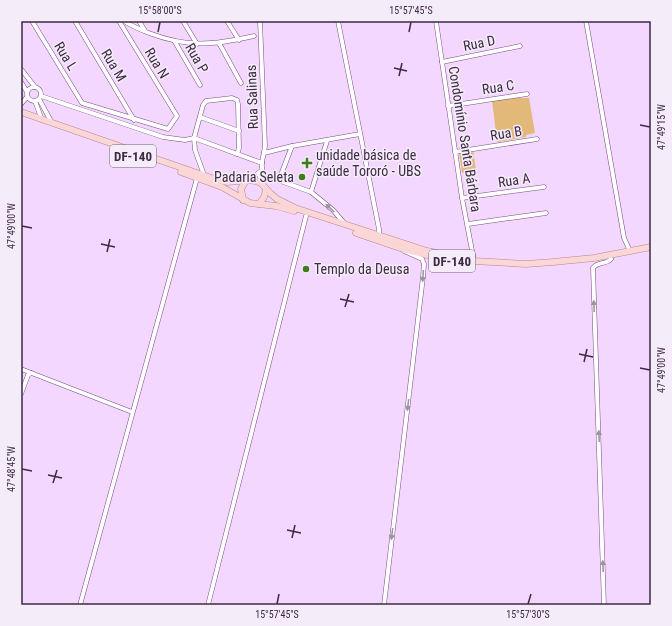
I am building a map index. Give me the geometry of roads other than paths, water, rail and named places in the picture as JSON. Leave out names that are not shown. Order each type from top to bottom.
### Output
[{"type":"main road","name":"DF-140","points":[[21,112],[223,181],[256,180],[273,196],[286,204],[347,226],[427,251],[474,261],[526,264],[594,258],[651,247]]},
{"type":"main road","name":"DF-140","points":[[21,117],[222,187],[250,203],[276,206],[403,249],[449,261],[474,265],[528,268],[611,259],[651,251]]},
{"type":"main road","points":[[243,200],[241,189],[246,180]]},
{"type":"main road","points":[[259,204],[264,197],[265,187]]},
{"type":"street","name":"Rua L","points":[[32,21],[82,103],[134,120]]},
{"type":"street","name":"Rua M","points":[[74,21],[134,120]]},
{"type":"street","name":"Rua N","points":[[119,21],[177,116],[168,130],[134,120]]},
{"type":"street","points":[[124,21],[145,31],[175,42],[197,44],[219,43],[254,36]]},
{"type":"street","points":[[139,21],[145,31]]},
{"type":"street","points":[[183,21],[197,44]]},
{"type":"street","points":[[227,21],[239,40]]},
{"type":"street","name":"Rua Salinas","points":[[260,21],[264,154],[261,174],[265,187]]},
{"type":"street","points":[[338,21],[379,229],[379,236]]},
{"type":"street","name":"Condomínio Santa Bárbara","points":[[436,21],[462,198],[474,261]]},
{"type":"street","points":[[586,21],[624,238],[630,251]]},
{"type":"street","name":"Rua P","points":[[175,42],[200,85]]},
{"type":"street","points":[[219,43],[241,83]]},
{"type":"street","name":"Rua D","points":[[442,62],[520,46]]},
{"type":"street","points":[[21,69],[40,91],[38,99],[42,120]]},
{"type":"street","points":[[22,84],[31,101],[38,99],[163,137],[185,140],[194,138],[262,163]]},
{"type":"street","points":[[21,104],[30,88],[35,87]]},
{"type":"street","name":"Rua C","points":[[448,106],[527,94]]},
{"type":"street","points":[[204,175],[196,150],[194,138],[206,101],[232,98],[237,100],[239,148],[237,154]]},
{"type":"street","points":[[38,99],[52,123]]},
{"type":"street","points":[[200,118],[239,131]]},
{"type":"street","points":[[264,154],[292,146],[360,134]]},
{"type":"street","name":"Rua B","points":[[456,152],[536,139]]},
{"type":"street","points":[[311,192],[327,141]]},
{"type":"street","points":[[279,180],[292,146]]},
{"type":"street","points":[[246,180],[261,174],[311,192],[333,210],[347,226]]},
{"type":"street","points":[[80,605],[197,178]]},
{"type":"street","name":"Rua A","points":[[462,198],[544,187]]},
{"type":"street","points":[[468,224],[546,213]]},
{"type":"street","points":[[208,605],[306,216]]},
{"type":"street","points":[[384,605],[424,264],[422,259],[405,252],[403,249]]},
{"type":"street","points":[[604,605],[593,268],[597,264],[607,262],[611,259]]},
{"type":"street","points":[[21,370],[132,412]]},
{"type":"street","points":[[21,394],[28,375],[31,373]]},
{"type":"place","name":"unidade básica de saúde Tororó - UBS","points":[[307,163]]},
{"type":"place","name":"Padaria Seleta","points":[[302,177]]},
{"type":"place","name":"Templo da Deusa","points":[[306,269]]}]
